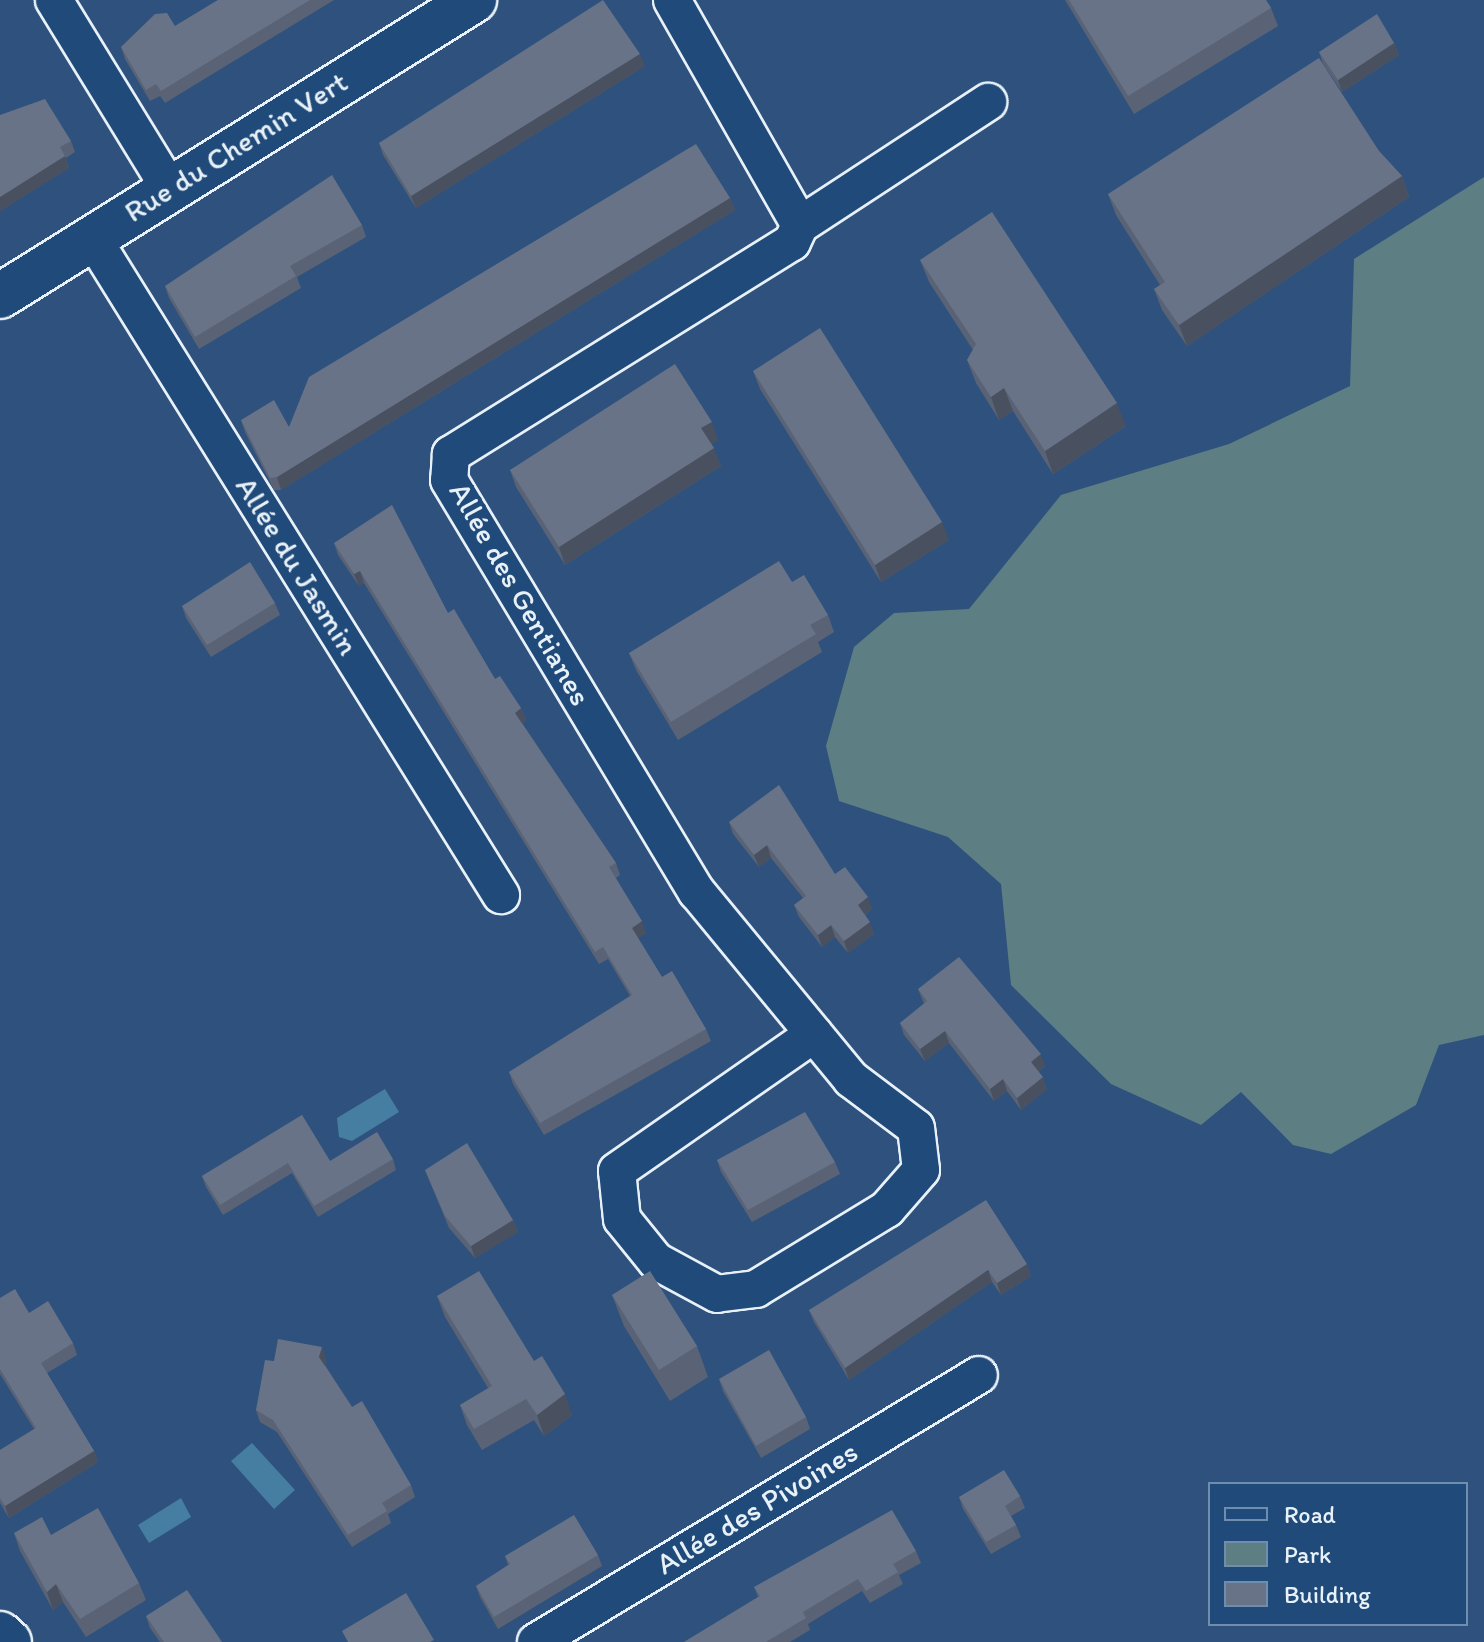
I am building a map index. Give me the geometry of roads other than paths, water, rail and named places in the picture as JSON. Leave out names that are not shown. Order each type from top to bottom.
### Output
[{"type":"street","points":[[54,0],[169,188]]},
{"type":"street","name":"Rue du Chemin Vert","points":[[0,296],[474,0]]},
{"type":"street","points":[[672,0],[800,225]]},
{"type":"street","name":"Allée des Gentianes","points":[[814,1034],[617,1171],[622,1219],[656,1261],[717,1294],[756,1289],[887,1209],[921,1170],[916,1128],[851,1079],[814,1034],[697,892],[449,480],[451,454],[792,242],[800,225],[988,102]]},
{"type":"street","name":"Allée du Jasmin","points":[[92,237],[501,895]]},
{"type":"street","name":"Allée des Pivoines","points":[[536,1642],[979,1375]]},
{"type":"street","points":[[0,1634],[9,1642]]},
{"type":"water","points":[[385,1089],[399,1112],[352,1141],[339,1137],[337,1118]]},
{"type":"water","points":[[252,1443],[295,1490],[274,1509],[231,1461]]},
{"type":"water","points":[[181,1498],[191,1517],[149,1543],[138,1525]]}]
